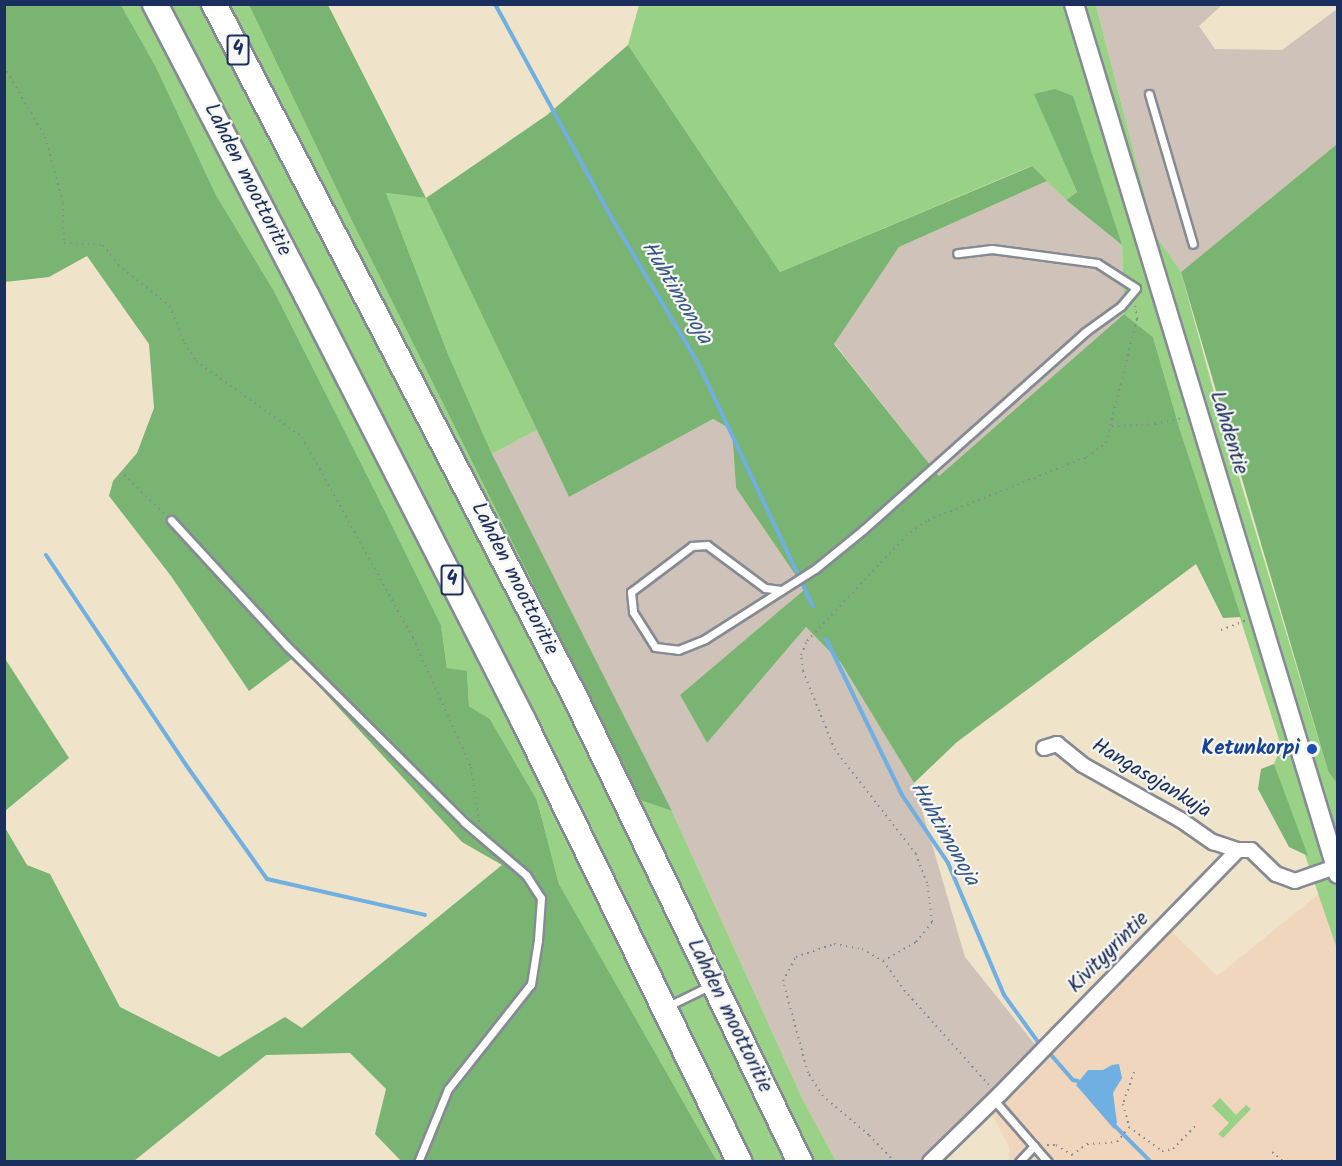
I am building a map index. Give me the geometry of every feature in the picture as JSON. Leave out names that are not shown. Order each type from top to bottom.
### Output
[{"type":"highway","name":"Lahden moottoritie","points":[[155,4],[524,720],[740,1161]]},
{"type":"highway","name":"Lahden moottoritie","points":[[214,4],[575,697],[712,985],[800,1161]]},
{"type":"main road","name":"Lahdentie","points":[[1074,4],[1260,616],[1331,828],[1336,871]]},
{"type":"street","name":"Hangasojankuja","points":[[1044,748],[1057,744],[1083,765],[1181,820],[1213,842],[1238,850]]},
{"type":"street","points":[[1238,850],[1251,850],[1276,874],[1295,881],[1336,871]]},
{"type":"street","name":"Kivityyrintie","points":[[930,1161],[996,1097],[1238,850]]},
{"type":"lane","points":[[1149,94],[1193,244]]},
{"type":"lane","points":[[781,590],[765,588],[708,545],[692,546],[631,592],[633,612],[655,647],[678,650],[705,639],[807,574],[864,529],[1097,322],[1121,306],[1136,288],[1097,262],[992,249],[957,253]]},
{"type":"lane","points":[[171,520],[287,646],[481,836],[526,875],[541,898],[538,940],[531,984],[448,1089],[418,1161]]},
{"type":"lane","points":[[666,1007],[712,985]]},
{"type":"lane","points":[[996,1097],[1048,1161]]},
{"type":"lane","points":[[1019,1161],[1035,1146]]},
{"type":"path","points":[[4,66],[45,137],[63,203],[64,243],[103,245],[117,265],[170,306],[184,343],[196,361],[302,437],[418,649],[471,767],[481,836]]},
{"type":"path","points":[[883,961],[916,942],[932,922],[927,883],[916,854],[835,750],[803,671],[801,655],[807,641],[906,536],[928,520],[960,505],[1087,457],[1106,443],[1137,320],[1136,288]]},
{"type":"path","points":[[1112,426],[1155,424],[1199,414]]},
{"type":"path","points":[[124,476],[171,520]]},
{"type":"path","points":[[1221,630],[1260,616]]},
{"type":"path","points":[[895,1161],[869,1135],[823,1096],[808,1073],[783,981],[796,957],[834,945],[861,949],[883,961],[904,990],[996,1097]]},
{"type":"path","points":[[1134,1072],[1123,1104],[1130,1127],[1162,1151],[1173,1149],[1195,1126]]},
{"type":"path","points":[[1035,1146],[1056,1145],[1072,1155],[1092,1142],[1117,1142],[1130,1127]]},
{"type":"path","points":[[1272,1152],[1284,1161]]},
{"type":"shaded area","points":[[1096,5],[1222,5],[1199,26],[1215,49],[1282,50],[1337,9],[1337,144],[1181,272],[1155,236]]},
{"type":"shaded area","points":[[1047,181],[1066,200],[1122,245],[1124,314],[939,476],[834,343],[899,247]]},
{"type":"shaded area","points":[[713,419],[732,430],[736,488],[805,589],[680,695],[707,743],[806,627],[841,663],[914,783],[965,957],[1045,1057],[944,1161],[836,1161],[803,1100],[672,811],[492,454],[537,430],[569,497]]},
{"type":"shaded area","points":[[1320,893],[1337,949],[1337,1161],[1009,1161],[1009,1147],[991,1113],[1169,929],[1217,976]]},
{"type":"green space","points":[[5,5],[121,5],[156,67],[216,195],[274,291],[441,625],[447,668],[467,671],[469,706],[490,719],[537,800],[559,884],[717,1161],[401,1161],[375,1134],[386,1089],[350,1053],[266,1055],[134,1161],[5,1161],[4,826],[27,865],[50,874],[120,1007],[219,1057],[285,1017],[302,1028],[502,865],[462,842],[293,658],[249,691],[171,576],[109,496],[113,481],[137,453],[154,408],[149,344],[87,256],[49,277],[5,282]]},
{"type":"green space","points":[[121,5],[249,5],[350,217],[641,799],[672,811],[803,1100],[836,1161],[717,1161],[559,884],[537,800],[490,719],[469,706],[467,672],[447,668],[441,625],[274,291],[216,195],[156,67]]},
{"type":"green space","points":[[249,5],[328,5],[426,198],[386,193],[448,354],[492,454],[672,811],[641,800],[350,217]]},
{"type":"green space","points":[[639,5],[1096,5],[1155,235],[1181,272],[1220,414],[1328,771],[1337,784],[1337,949],[1274,764],[1281,746],[1180,430],[1153,337],[1124,314],[1122,245],[1035,94],[1077,192],[1066,200],[1031,166],[780,272],[628,45]]},
{"type":"green space","points":[[628,45],[780,272],[1032,166],[1047,181],[899,247],[834,344],[939,476],[1124,314],[1153,337],[1180,430],[1241,617],[1223,618],[1196,564],[957,742],[914,783],[841,663],[806,627],[707,743],[680,695],[805,589],[736,488],[732,430],[713,419],[569,497],[426,198],[547,115]]},
{"type":"green space","points":[[1055,89],[1073,96],[1122,245],[1066,200],[1077,192],[1034,94]]},
{"type":"green space","points":[[1337,144],[1337,784],[1328,771],[1181,272]]},
{"type":"green space","points":[[386,193],[426,198],[537,430],[492,454],[448,354]]},
{"type":"green space","points":[[4,657],[69,758],[5,811],[4,811]]},
{"type":"green space","points":[[1274,764],[1308,856],[1289,847],[1258,789],[1261,769]]},
{"type":"green space","points":[[1220,1098],[1236,1115],[1246,1105],[1251,1109],[1223,1138],[1218,1134],[1229,1123],[1212,1106]]},
{"type":"water","points":[[1119,1064],[1122,1078],[1113,1093],[1117,1123],[1114,1129],[1076,1085],[1088,1070],[1103,1070]]},
{"type":"waterway","name":"Huhtimonoja","points":[[495,4],[614,222],[697,361],[813,606]]},
{"type":"waterway","points":[[46,555],[186,765],[267,879],[425,915]]},
{"type":"waterway","name":"Huhtimonoja","points":[[826,639],[902,795],[948,863],[1004,995],[1038,1042]]},
{"type":"waterway","name":"Huhtimonoja","points":[[1052,1056],[1073,1080],[1078,1081]]},
{"type":"waterway","points":[[1115,1126],[1151,1162]]},
{"type":"place","name":"Ketunkorpi","points":[[1312,749]]}]
